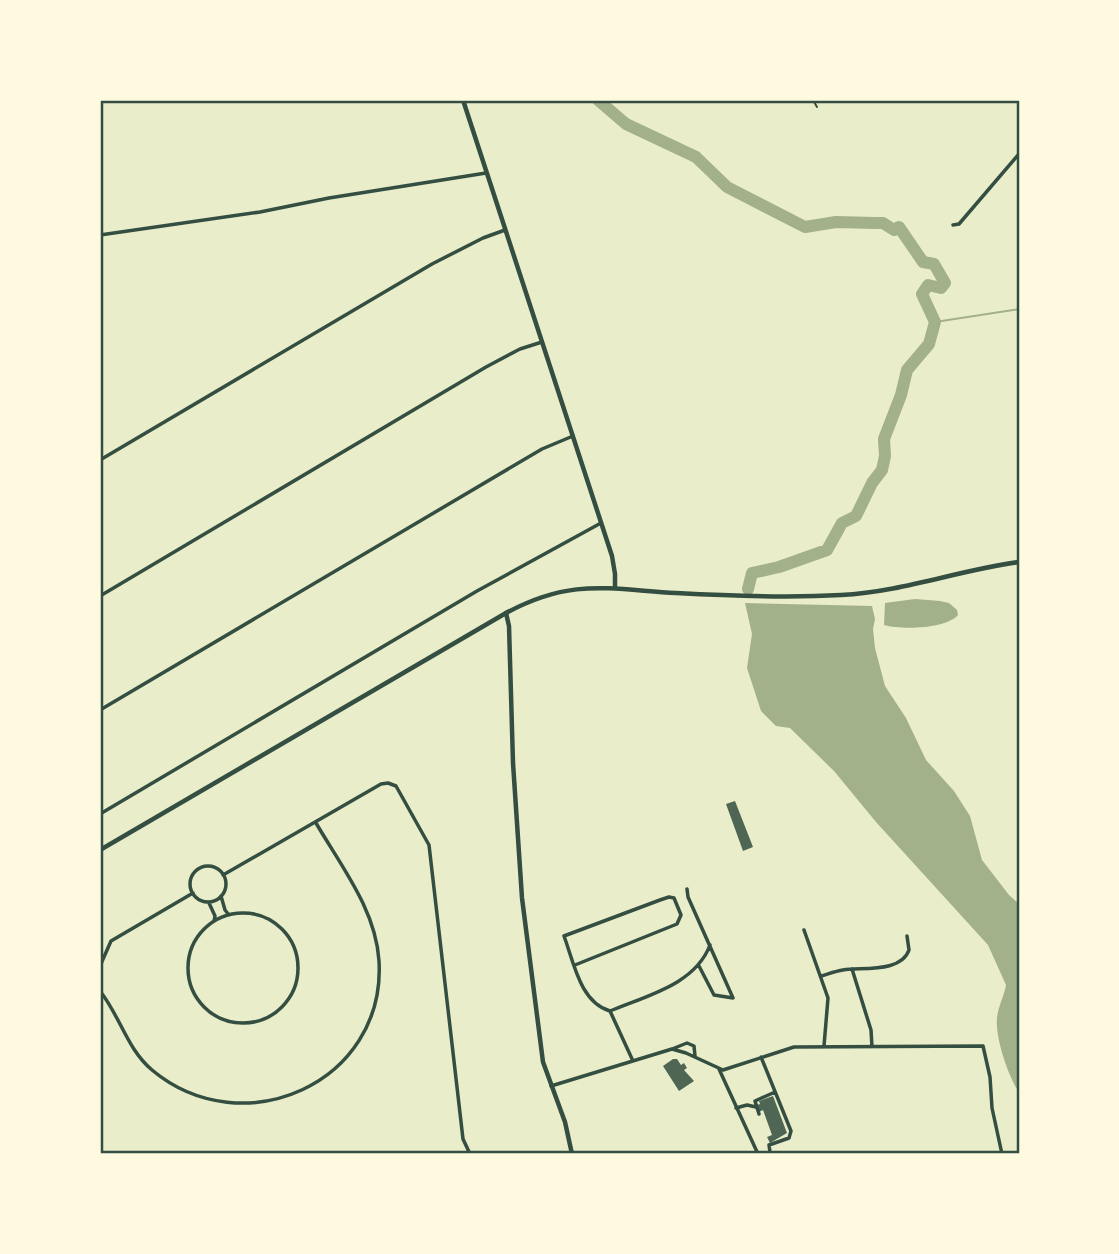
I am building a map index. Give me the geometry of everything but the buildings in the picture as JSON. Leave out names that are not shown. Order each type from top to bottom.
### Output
[{"type":"street","points":[[463,100],[601,523],[614,565],[615,588]]},
{"type":"street","points":[[953,225],[958,224],[1019,154]]},
{"type":"street","points":[[100,235],[486,173]]},
{"type":"street","points":[[100,460],[432,264],[505,230]]},
{"type":"street","points":[[100,596],[486,368],[520,349],[542,342]]},
{"type":"street","points":[[100,710],[542,449],[573,436]]},
{"type":"street","points":[[100,814],[477,591],[601,523]]},
{"type":"street","points":[[100,850],[534,598],[589,587],[694,593],[831,595],[882,591],[1019,562]]},
{"type":"street","points":[[506,612],[509,626],[520,878],[542,1054],[565,1122],[572,1154]]},
{"type":"street","points":[[223,875],[380,784],[396,786],[428,839],[463,1139],[470,1154]]},
{"type":"street","points":[[100,991],[142,1060],[165,1079],[192,1094],[241,1104],[272,1101],[303,1091],[332,1071],[348,1055],[368,1021],[376,992],[379,960],[370,920],[316,823]]},
{"type":"street","points":[[207,902],[221,896],[225,888],[223,875],[213,867],[200,868],[191,879],[193,893],[199,899],[211,904],[214,921]]},
{"type":"street","points":[[687,889],[688,897],[733,998],[714,995],[699,966]]},
{"type":"street","points":[[100,967],[111,941],[193,893]]},
{"type":"street","points":[[221,896],[229,915]]},
{"type":"street","points":[[575,965],[677,924],[681,915],[674,898],[660,900],[564,936],[575,965],[592,1002],[610,1011],[633,1060]]},
{"type":"street","points":[[246,913],[267,918],[284,931],[295,949],[298,970],[293,991],[280,1008],[262,1020],[241,1023],[222,1019],[206,1009],[195,993],[189,975],[190,956],[197,938],[214,921],[229,915],[246,913]]},
{"type":"street","points":[[804,930],[828,998],[824,1046]]},
{"type":"street","points":[[821,976],[902,960],[909,950],[907,936]]},
{"type":"street","points":[[610,1011],[687,977],[699,966],[710,946]]},
{"type":"street","points":[[852,969],[871,1030],[872,1047]]},
{"type":"street","points":[[551,1086],[684,1043],[691,1043],[695,1049],[694,1056]]},
{"type":"street","points":[[672,1049],[724,1070],[788,1048],[984,1047],[992,1108],[1002,1154]]},
{"type":"street","points":[[761,1057],[791,1135],[769,1145],[770,1152]]},
{"type":"street","points":[[719,1069],[758,1154]]},
{"type":"street","points":[[759,1114],[757,1099],[775,1092]]},
{"type":"street","points":[[736,1108],[747,1105],[756,1107]]},
{"type":"lane","points":[[813,100],[817,107]]},
{"type":"shaded area","points":[[915,599],[949,603],[957,610],[958,615],[934,626],[901,628],[884,625],[885,603]]},
{"type":"shaded area","points":[[745,603],[872,606],[875,648],[885,686],[906,718],[926,760],[954,791],[970,816],[982,860],[1019,904],[1019,1092],[1007,1067],[998,1035],[998,1014],[1006,985],[988,945],[876,822],[834,771],[790,728],[776,726],[761,711],[747,668],[752,634]]},
{"type":"waterway","points":[[598,100],[626,124],[696,157],[727,187],[805,227],[836,222],[883,223],[894,230],[899,227],[923,262],[934,264],[945,283],[941,288],[928,285],[922,294],[935,322],[929,344],[907,370],[901,395],[884,439],[882,470],[872,483],[856,516],[842,523],[827,550],[779,567],[752,573],[748,589]]},
{"type":"waterway","points":[[935,322],[1019,309]]}]
